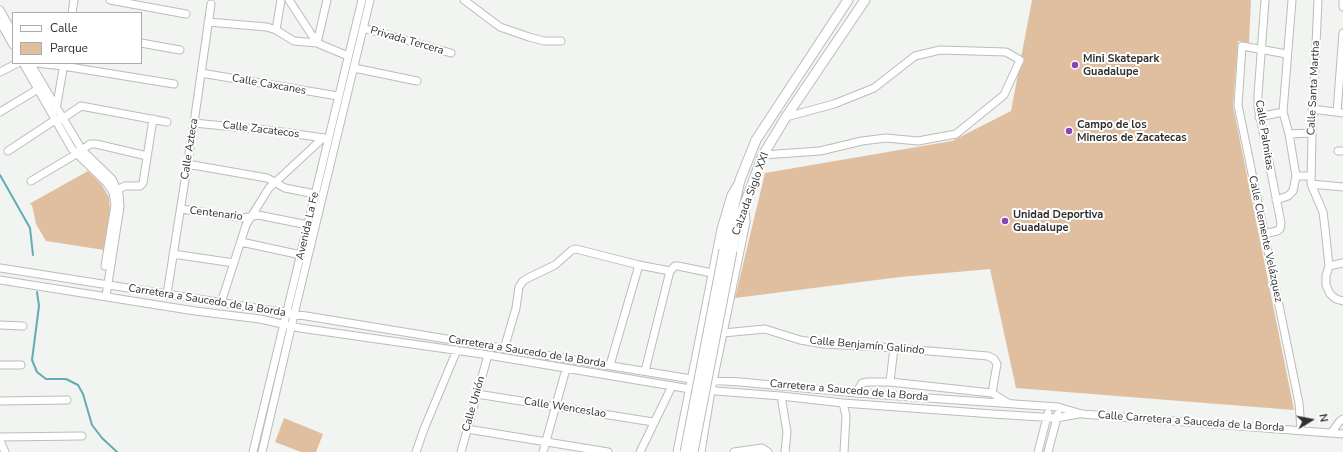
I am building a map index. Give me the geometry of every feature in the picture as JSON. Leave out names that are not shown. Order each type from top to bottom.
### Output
[{"type":"main road","name":"Calzada Siglo XXI","points":[[693,452],[740,180],[756,140],[848,0]]},
{"type":"main road","name":"Calzada Siglo XXI","points":[[728,250],[745,208],[763,155],[786,117],[863,4]]},
{"type":"main road","points":[[685,452],[700,375],[728,250]]},
{"type":"street","points":[[72,12],[74,0]]},
{"type":"street","points":[[110,0],[186,14]]},
{"type":"street","points":[[276,30],[281,0]]},
{"type":"street","points":[[289,0],[317,43]]},
{"type":"street","points":[[317,43],[327,0]]},
{"type":"street","name":"Avenida La Fe","points":[[253,452],[316,194],[325,139],[338,96],[362,0]]},
{"type":"street","name":"Avenida La Fe","points":[[262,452],[370,0]]},
{"type":"street","points":[[464,0],[500,27],[544,41],[561,41]]},
{"type":"street","name":"Calle Palmitas","points":[[1264,234],[1277,231],[1280,229],[1281,223],[1259,117],[1258,95],[1265,0]]},
{"type":"street","points":[[1276,200],[1288,196],[1293,191],[1296,176],[1289,134],[1283,112],[1292,0]]},
{"type":"street","name":"Calle Santa Martha","points":[[1311,184],[1312,110],[1318,0]]},
{"type":"street","name":"Calle Azteca","points":[[166,294],[181,209],[211,4]]},
{"type":"street","points":[[0,10],[12,42]]},
{"type":"street","points":[[0,22],[8,29]]},
{"type":"street","points":[[208,22],[276,30],[294,41],[317,43],[348,56]]},
{"type":"street","name":"Privada Tercera","points":[[363,28],[451,54]]},
{"type":"street","points":[[1312,110],[1340,113],[1343,33]]},
{"type":"street","points":[[142,43],[180,50]]},
{"type":"street","name":"Calle Clemente Velázquez","points":[[1261,50],[1242,46],[1238,105],[1299,403],[1301,430]]},
{"type":"street","points":[[763,155],[820,151],[862,141],[886,138],[918,141],[956,134],[1004,95],[1020,60],[1006,52],[940,50],[915,56],[874,88],[834,104],[786,117]]},
{"type":"street","points":[[1261,50],[1287,54]]},
{"type":"street","points":[[0,72],[16,64]]},
{"type":"street","points":[[24,64],[57,108]]},
{"type":"street","points":[[30,64],[72,149],[80,152],[120,198],[120,207],[103,296]]},
{"type":"street","points":[[57,119],[63,64],[174,84]]},
{"type":"street","points":[[354,68],[417,81]]},
{"type":"street","name":"Calle Caxcanes","points":[[201,73],[338,96]]},
{"type":"street","points":[[0,112],[42,89]]},
{"type":"street","points":[[8,151],[57,119],[81,106],[167,122]]},
{"type":"street","points":[[1259,117],[1283,112]]},
{"type":"street","points":[[115,191],[125,186],[140,186],[143,183],[152,119]]},
{"type":"street","name":"Calle Zacatecos","points":[[194,122],[275,131],[325,139]]},
{"type":"street","points":[[1289,134],[1312,133]]},
{"type":"street","points":[[221,303],[246,225],[269,188],[325,139],[336,146]]},
{"type":"street","points":[[30,181],[80,152],[90,144],[96,144],[147,156]]},
{"type":"street","points":[[187,164],[267,178],[285,188],[316,194]]},
{"type":"street","points":[[1296,176],[1311,176]]},
{"type":"street","name":"Calzada Siglo XXI","points":[[677,452],[724,214],[731,195],[740,180]]},
{"type":"street","points":[[1343,187],[1311,184],[1323,212],[1329,266],[1326,276],[1326,285],[1330,294],[1336,299],[1343,300]]},
{"type":"street","points":[[701,452],[711,391],[746,222],[745,208]]},
{"type":"street","name":"Centenario","points":[[181,209],[244,218],[258,215],[308,225]]},
{"type":"street","points":[[241,242],[301,255]]},
{"type":"street","points":[[504,349],[516,308],[519,287],[523,281],[555,265],[572,250],[576,249],[639,265],[670,271]]},
{"type":"street","points":[[173,254],[234,263]]},
{"type":"street","points":[[1329,266],[1343,263]]},
{"type":"street","points":[[610,366],[639,265]]},
{"type":"street","points":[[645,371],[670,271],[675,266],[678,266],[712,273]]},
{"type":"street","name":"Carretera a Saucedo de la Borda","points":[[0,268],[294,314],[691,379],[856,393],[1058,407],[1082,414]]},
{"type":"street","name":"Carretera a Saucedo de la Borda","points":[[0,280],[195,311],[260,319],[284,323],[292,326],[457,350],[690,389],[781,396],[843,403],[1057,418],[1082,414]]},
{"type":"street","points":[[0,325],[23,326]]},
{"type":"street","name":"Calle Benjamín Galindo","points":[[723,332],[765,329],[800,340],[824,344],[988,356],[994,359],[997,364],[992,393]]},
{"type":"street","points":[[697,348],[702,354],[707,356],[718,356]]},
{"type":"street","points":[[890,382],[894,348]]},
{"type":"street","points":[[416,452],[457,350]]},
{"type":"street","name":"Calle Unión","points":[[461,452],[488,355]]},
{"type":"street","points":[[0,365],[21,364]]},
{"type":"street","points":[[543,452],[566,369]]},
{"type":"street","points":[[856,393],[862,383],[890,382],[992,393],[1008,404]]},
{"type":"street","points":[[640,452],[653,422],[672,386]]},
{"type":"street","name":"Calle Wenceslao","points":[[477,394],[653,422]]},
{"type":"street","points":[[781,396],[786,432],[786,452]]},
{"type":"street","points":[[0,401],[67,400]]},
{"type":"street","points":[[843,403],[846,416],[844,452]]},
{"type":"street","points":[[686,409],[695,405],[700,405],[708,410]]},
{"type":"street","points":[[1038,452],[1048,407]]},
{"type":"street","points":[[1048,452],[1057,418],[1058,407]]},
{"type":"street","name":"Calle Carretera a Sauceda de la Borda","points":[[1082,414],[1343,434]]},
{"type":"street","points":[[1331,433],[1343,419]]},
{"type":"street","points":[[467,429],[608,452]]},
{"type":"street","points":[[0,437],[82,436]]},
{"type":"street","points":[[0,441],[5,452]]},
{"type":"street","points":[[734,452],[762,448],[768,452]]},
{"type":"green space","name":"Unidad Deportiva Guadalupe","points":[[1032,0],[1251,0],[1249,43],[1238,41],[1233,106],[1294,410],[1016,388],[990,269],[900,277],[735,298],[765,173],[952,141],[1011,111]]},
{"type":"green space","points":[[88,171],[101,184],[109,197],[110,209],[104,250],[46,241],[36,224],[32,205],[29,204]]},
{"type":"green space","points":[[284,418],[323,434],[316,452],[301,452],[275,442]]},
{"type":"waterway","points":[[0,175],[30,228],[33,255]]},
{"type":"waterway","points":[[37,292],[39,306],[32,360],[37,372],[46,379],[66,379],[78,385],[83,394],[92,425],[102,438],[117,452]]},
{"type":"place","name":"Mini Skatepark Guadalupe","points":[[1075,65]]},
{"type":"place","name":"Campo de los Mineros de Zacatecas","points":[[1069,131]]},
{"type":"place","name":"Unidad Deportiva Guadalupe","points":[[1005,221]]}]
